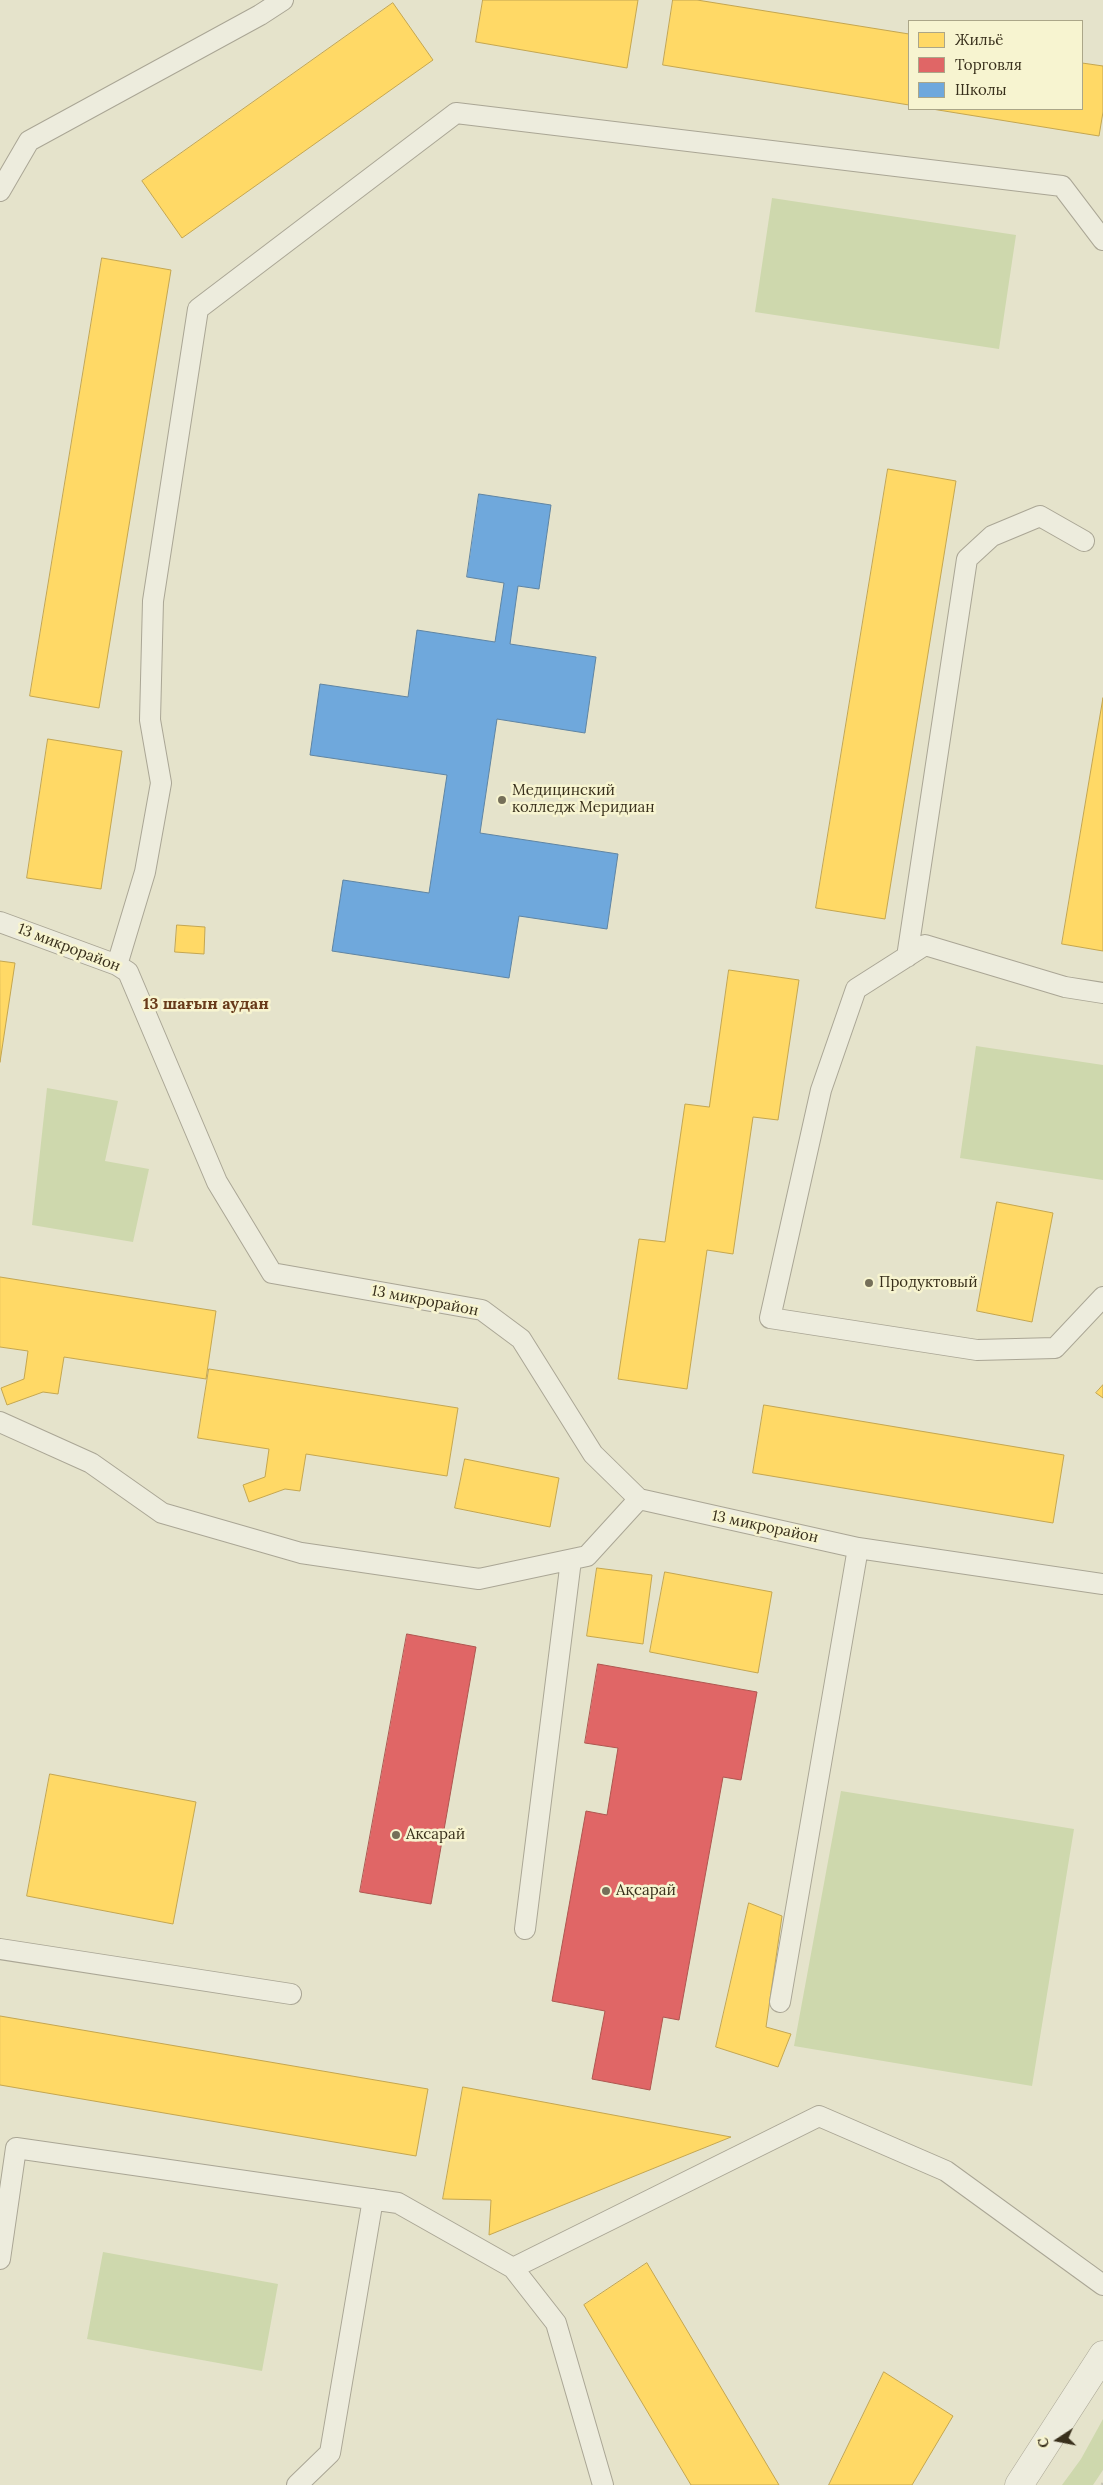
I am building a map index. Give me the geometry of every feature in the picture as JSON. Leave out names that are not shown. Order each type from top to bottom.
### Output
[{"type":"street","points":[[1019,2485],[1103,2355]]},
{"type":"lane","points":[[0,190],[28,141],[260,15],[283,0]]},
{"type":"lane","points":[[117,965],[145,872],[162,784],[150,720],[153,602],[198,309],[456,113],[1062,186],[1103,240]]},
{"type":"lane","points":[[907,957],[967,559],[992,536],[1040,516],[1084,541]]},
{"type":"lane","name":"13 микрорайон","points":[[0,922],[117,965],[128,972],[217,1182],[272,1273],[482,1310],[521,1339],[593,1454],[639,1500],[858,1548],[1103,1584]]},
{"type":"lane","points":[[1103,993],[1066,987],[925,945],[856,989],[821,1090],[770,1318],[977,1350],[1055,1348],[1103,1297]]},
{"type":"lane","points":[[0,1422],[91,1463],[162,1513],[301,1552],[479,1579],[587,1556],[639,1500]]},
{"type":"lane","points":[[780,2002],[858,1548]]},
{"type":"lane","points":[[525,1929],[571,1560]]},
{"type":"lane","points":[[0,1949],[291,1994]]},
{"type":"lane","points":[[512,2268],[819,2116],[946,2171],[1103,2285]]},
{"type":"lane","points":[[0,2259],[16,2148],[398,2203],[512,2268],[556,2323],[603,2485]]},
{"type":"lane","points":[[297,2485],[330,2453],[373,2200]]},
{"type":"green space","points":[[772,198],[1016,235],[999,349],[755,312]]},
{"type":"green space","points":[[976,1046],[1103,1065],[1103,1180],[960,1158]]},
{"type":"green space","points":[[47,1088],[118,1101],[105,1161],[149,1169],[133,1242],[32,1225]]},
{"type":"green space","points":[[841,1791],[1074,1829],[1032,2086],[794,2046]]},
{"type":"green space","points":[[103,2252],[278,2284],[262,2371],[87,2339]]},
{"type":"green space","points":[[1103,2419],[1103,2470],[1093,2485],[1062,2485],[1081,2459]]},
{"type":"building: Жильё","points":[[483,0],[638,0],[627,68],[476,42]]},
{"type":"building: Жильё","points":[[673,0],[697,0],[908,34],[908,105],[663,65]]},
{"type":"building: Жильё","points":[[393,3],[433,60],[182,238],[142,181]]},
{"type":"building: Жильё","points":[[1083,63],[1103,66],[1103,112],[1099,136],[938,110],[1083,110]]},
{"type":"building: Жильё","points":[[102,258],[171,270],[99,708],[30,696]]},
{"type":"building: Жильё","points":[[888,469],[956,481],[885,919],[816,908]]},
{"type":"building: Жильё","points":[[1103,698],[1103,951],[1062,944]]},
{"type":"building: Жильё","points":[[48,739],[122,751],[101,889],[27,878]]},
{"type":"building: Жильё","points":[[177,925],[205,927],[204,954],[175,952]]},
{"type":"building: Жильё","points":[[0,961],[15,963],[0,1062]]},
{"type":"building: Жильё","points":[[729,970],[799,980],[778,1120],[753,1117],[733,1254],[707,1250],[687,1389],[618,1379],[639,1239],[665,1242],[685,1104],[709,1107]]},
{"type":"building: Жильё","points":[[997,1202],[1053,1213],[1032,1322],[977,1311]]},
{"type":"building: Жильё","points":[[0,1277],[216,1311],[206,1379],[64,1357],[58,1394],[43,1392],[7,1405],[1,1388],[24,1379],[28,1351],[0,1347]]},
{"type":"building: Жильё","points":[[209,1369],[458,1408],[447,1476],[306,1454],[300,1491],[285,1489],[249,1502],[243,1485],[265,1477],[269,1449],[198,1438]]},
{"type":"building: Жильё","points":[[1103,1385],[1103,1398],[1096,1393]]},
{"type":"building: Жильё","points":[[764,1405],[1064,1455],[1053,1523],[753,1473]]},
{"type":"building: Жильё","points":[[465,1459],[559,1478],[550,1527],[455,1508]]},
{"type":"building: Жильё","points":[[597,1568],[652,1575],[643,1644],[587,1636]]},
{"type":"building: Жильё","points":[[665,1572],[772,1592],[758,1673],[650,1652]]},
{"type":"building: Жильё","points":[[50,1774],[196,1802],[173,1924],[27,1896]]},
{"type":"building: Жильё","points":[[749,1903],[782,1916],[766,2027],[791,2034],[778,2067],[716,2047]]},
{"type":"building: Жильё","points":[[0,2016],[428,2089],[416,2156],[0,2085]]},
{"type":"building: Жильё","points":[[463,2087],[731,2137],[489,2235],[491,2200],[443,2199]]},
{"type":"building: Жильё","points":[[647,2263],[779,2485],[691,2485],[584,2305]]},
{"type":"building: Жильё","points":[[884,2372],[953,2416],[912,2485],[829,2485]]},
{"type":"building: Торговля","points":[[407,1634],[476,1647],[431,1904],[360,1892]]},
{"type":"building: Торговля","points":[[598,1664],[757,1692],[741,1780],[723,1777],[679,2020],[663,2017],[650,2090],[592,2079],[605,2011],[552,2001],[586,1811],[607,1815],[618,1748],[585,1743]]},
{"type":"building: Школы","points":[[479,494],[551,505],[539,589],[518,586],[510,644],[596,657],[585,733],[497,719],[480,833],[618,854],[607,929],[519,916],[509,978],[332,951],[343,880],[429,893],[447,775],[310,755],[320,684],[408,697],[417,630],[495,642],[504,583],[467,577]]},
{"type":"place","name":"Медицинский колледж Меридиан","points":[[502,800]]},
{"type":"place","name":"Продуктовый","points":[[869,1283]]},
{"type":"place","name":"Аксарай","points":[[396,1835]]},
{"type":"place","name":"Ақсарай","points":[[606,1891]]},
{"type":"district","name":"13 шағын аудан","points":[[206,1004]]}]
